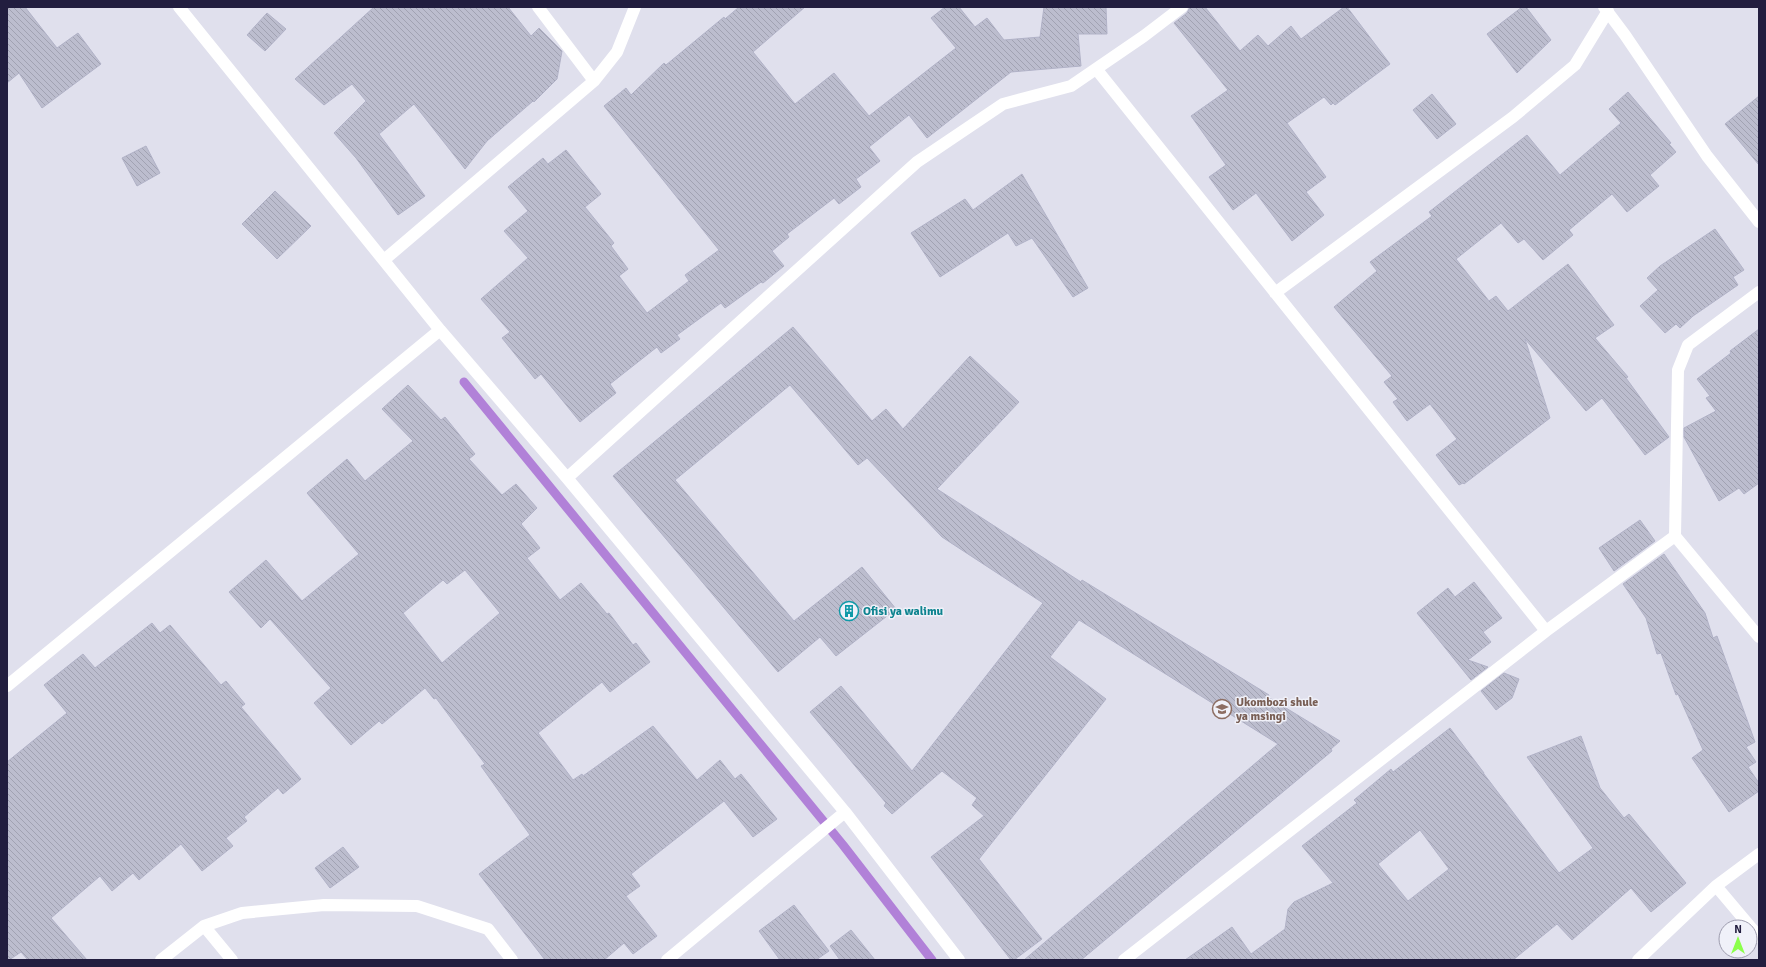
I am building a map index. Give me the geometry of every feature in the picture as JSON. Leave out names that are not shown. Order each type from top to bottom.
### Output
[{"type":"street","points":[[179,7],[440,330],[567,478],[845,812],[959,960]]},
{"type":"street","points":[[538,7],[594,81]]},
{"type":"street","points":[[384,260],[594,81],[617,52],[635,7]]},
{"type":"street","points":[[567,478],[917,162],[1002,104],[1071,86],[1097,70],[1182,7]]},
{"type":"street","points":[[1275,293],[1519,112],[1575,65],[1606,9],[1707,156],[1759,222]]},
{"type":"street","points":[[1097,70],[1546,631]]},
{"type":"street","points":[[1759,292],[1688,345],[1678,370],[1675,536],[1759,637]]},
{"type":"street","points":[[7,686],[440,330]]},
{"type":"street","points":[[1124,960],[1546,631],[1675,536]]},
{"type":"street","points":[[667,960],[845,812]]},
{"type":"street","points":[[1638,960],[1716,886],[1759,854]]},
{"type":"street","points":[[1716,886],[1759,937]]},
{"type":"street","points":[[161,960],[204,926],[242,913],[324,905],[417,906],[488,929],[512,960]]},
{"type":"street","points":[[204,926],[232,960]]},
{"type":"building","points":[[7,7],[25,7],[57,48],[78,33],[101,64],[42,108],[19,73],[7,83]]},
{"type":"building","points":[[374,7],[508,7],[531,36],[539,28],[562,51],[557,79],[534,102],[533,101],[487,141],[465,169],[414,104],[379,134],[425,196],[398,215],[356,158],[334,133],[366,101],[352,84],[324,105],[295,79]]},
{"type":"building","points":[[739,7],[805,7],[753,52],[795,104],[834,73],[869,116],[956,48],[931,18],[945,7],[959,7],[975,27],[987,18],[1004,40],[1040,37],[1044,7],[1106,7],[1107,34],[1078,34],[1081,66],[1011,72],[927,138],[909,115],[869,147],[880,161],[856,179],[861,187],[839,204],[834,198],[787,234],[789,237],[772,251],[784,266],[763,283],[761,282],[725,308],[721,303],[677,335],[680,339],[661,353],[657,347],[610,384],[616,393],[580,422],[541,374],[535,379],[502,338],[510,332],[481,299],[528,258],[504,231],[528,211],[508,187],[543,158],[548,164],[566,150],[601,194],[585,207],[614,243],[611,246],[628,269],[619,276],[647,313],[689,281],[685,275],[719,250],[604,106],[626,88],[631,95],[664,63],[666,65],[724,17],[725,19]]},
{"type":"building","points":[[1190,7],[1205,7],[1240,51],[1258,35],[1268,46],[1291,26],[1301,39],[1344,7],[1347,7],[1390,64],[1335,105],[1333,103],[1331,105],[1324,97],[1287,123],[1326,177],[1306,192],[1324,215],[1292,241],[1256,193],[1233,210],[1209,177],[1226,165],[1191,116],[1228,90],[1174,23],[1187,13]]},
{"type":"building","points":[[1522,7],[1526,7],[1551,40],[1517,73],[1487,34]]},
{"type":"building","points":[[267,13],[286,29],[265,51],[247,35]]},
{"type":"building","points":[[1628,92],[1671,143],[1669,144],[1676,152],[1650,175],[1659,186],[1627,212],[1612,194],[1569,230],[1573,235],[1543,260],[1524,239],[1518,243],[1501,223],[1456,259],[1489,301],[1496,296],[1508,311],[1568,264],[1614,325],[1595,338],[1628,377],[1626,378],[1669,437],[1645,455],[1602,398],[1586,411],[1525,339],[1550,418],[1464,484],[1459,485],[1436,455],[1457,439],[1430,404],[1407,421],[1393,402],[1398,399],[1384,382],[1392,376],[1334,307],[1377,271],[1370,262],[1432,216],[1429,212],[1527,135],[1560,175],[1621,123],[1609,109]]},
{"type":"building","points":[[1432,94],[1456,124],[1437,139],[1413,110]]},
{"type":"building","points":[[1759,96],[1759,165],[1725,124]]},
{"type":"building","points":[[146,146],[160,173],[137,186],[122,158]]},
{"type":"building","points":[[1022,174],[1088,288],[1073,297],[1032,238],[1016,246],[1008,233],[940,277],[911,233],[965,199],[973,210]]},
{"type":"building","points":[[275,191],[311,226],[277,259],[242,224]]},
{"type":"building","points":[[1715,229],[1744,270],[1733,277],[1738,285],[1693,316],[1680,328],[1676,324],[1665,333],[1640,306],[1658,290],[1647,278],[1660,266]]},
{"type":"building","points":[[793,327],[872,421],[886,409],[903,429],[970,356],[1019,402],[937,489],[1081,582],[1082,580],[1269,695],[1268,697],[1340,741],[1331,749],[1332,751],[1081,960],[1024,960],[1278,744],[1079,620],[1050,657],[1106,699],[979,859],[1042,939],[1014,960],[1011,960],[931,857],[984,816],[972,805],[977,798],[942,771],[892,814],[884,806],[886,803],[810,712],[841,686],[912,771],[1043,603],[942,537],[867,458],[858,465],[790,385],[675,480],[794,621],[862,567],[896,609],[836,656],[820,637],[778,672],[613,476]]},
{"type":"building","points":[[1759,329],[1759,483],[1744,494],[1739,488],[1719,501],[1684,437],[1684,428],[1716,411],[1706,398],[1710,396],[1697,379]]},
{"type":"building","points":[[408,385],[441,420],[445,417],[475,454],[469,459],[502,495],[516,484],[537,508],[521,524],[540,548],[527,558],[560,600],[581,583],[607,614],[609,613],[633,645],[636,643],[650,662],[610,692],[602,682],[538,733],[573,780],[582,774],[583,776],[653,726],[697,780],[720,760],[735,779],[741,774],[777,819],[753,837],[724,801],[631,874],[640,886],[626,896],[657,936],[633,954],[624,943],[604,960],[545,960],[479,874],[530,835],[481,766],[485,764],[436,698],[434,699],[425,688],[382,724],[379,721],[351,745],[314,703],[331,688],[270,619],[261,628],[229,592],[266,560],[302,601],[359,554],[307,493],[347,459],[365,481],[413,441],[382,409]],"holes":[[[465,570],[500,613],[442,663],[403,613],[443,580],[447,584]]]},
{"type":"building","points":[[1640,520],[1655,541],[1614,571],[1599,548]]},
{"type":"building","points":[[1664,554],[1705,613],[1713,638],[1717,636],[1755,742],[1746,747],[1756,762],[1748,767],[1759,783],[1759,791],[1729,812],[1692,758],[1703,750],[1678,694],[1676,695],[1661,653],[1657,654],[1646,618],[1623,584]]},
{"type":"building","points":[[1474,582],[1502,618],[1483,632],[1491,642],[1468,660],[1488,667],[1471,680],[1417,613],[1448,588],[1455,597]]},
{"type":"building","points":[[152,623],[160,633],[170,625],[221,685],[226,681],[245,704],[241,707],[301,779],[283,794],[278,788],[244,817],[247,821],[226,838],[233,846],[202,871],[181,844],[139,880],[133,873],[112,891],[100,876],[51,918],[87,960],[28,960],[21,952],[7,960],[7,762],[67,713],[44,685],[83,654],[95,668]]},
{"type":"building","points":[[1504,673],[1519,679],[1512,698],[1496,710],[1481,691]]},
{"type":"building","points":[[1450,728],[1484,773],[1483,775],[1484,774],[1559,873],[1593,848],[1527,757],[1581,736],[1600,788],[1624,818],[1629,814],[1686,883],[1651,912],[1631,888],[1572,940],[1557,924],[1513,960],[1185,960],[1232,927],[1251,954],[1285,929],[1288,909],[1294,902],[1333,883],[1302,846],[1357,803],[1354,800],[1391,769],[1393,772]],"holes":[[[1420,830],[1449,869],[1408,901],[1378,864]]]},
{"type":"building","points":[[343,847],[359,867],[330,888],[315,868]]},
{"type":"building","points":[[794,905],[829,951],[816,960],[780,960],[759,931]]},
{"type":"building","points":[[851,930],[875,960],[840,960],[830,946]]},
{"type":"waterway","points":[[464,382],[843,845],[932,960]]},
{"type":"place","name":"Ofisi ya walimu","points":[[849,611]]},
{"type":"place","name":"Ukombozi shule ya msingi","points":[[1222,709]]}]
